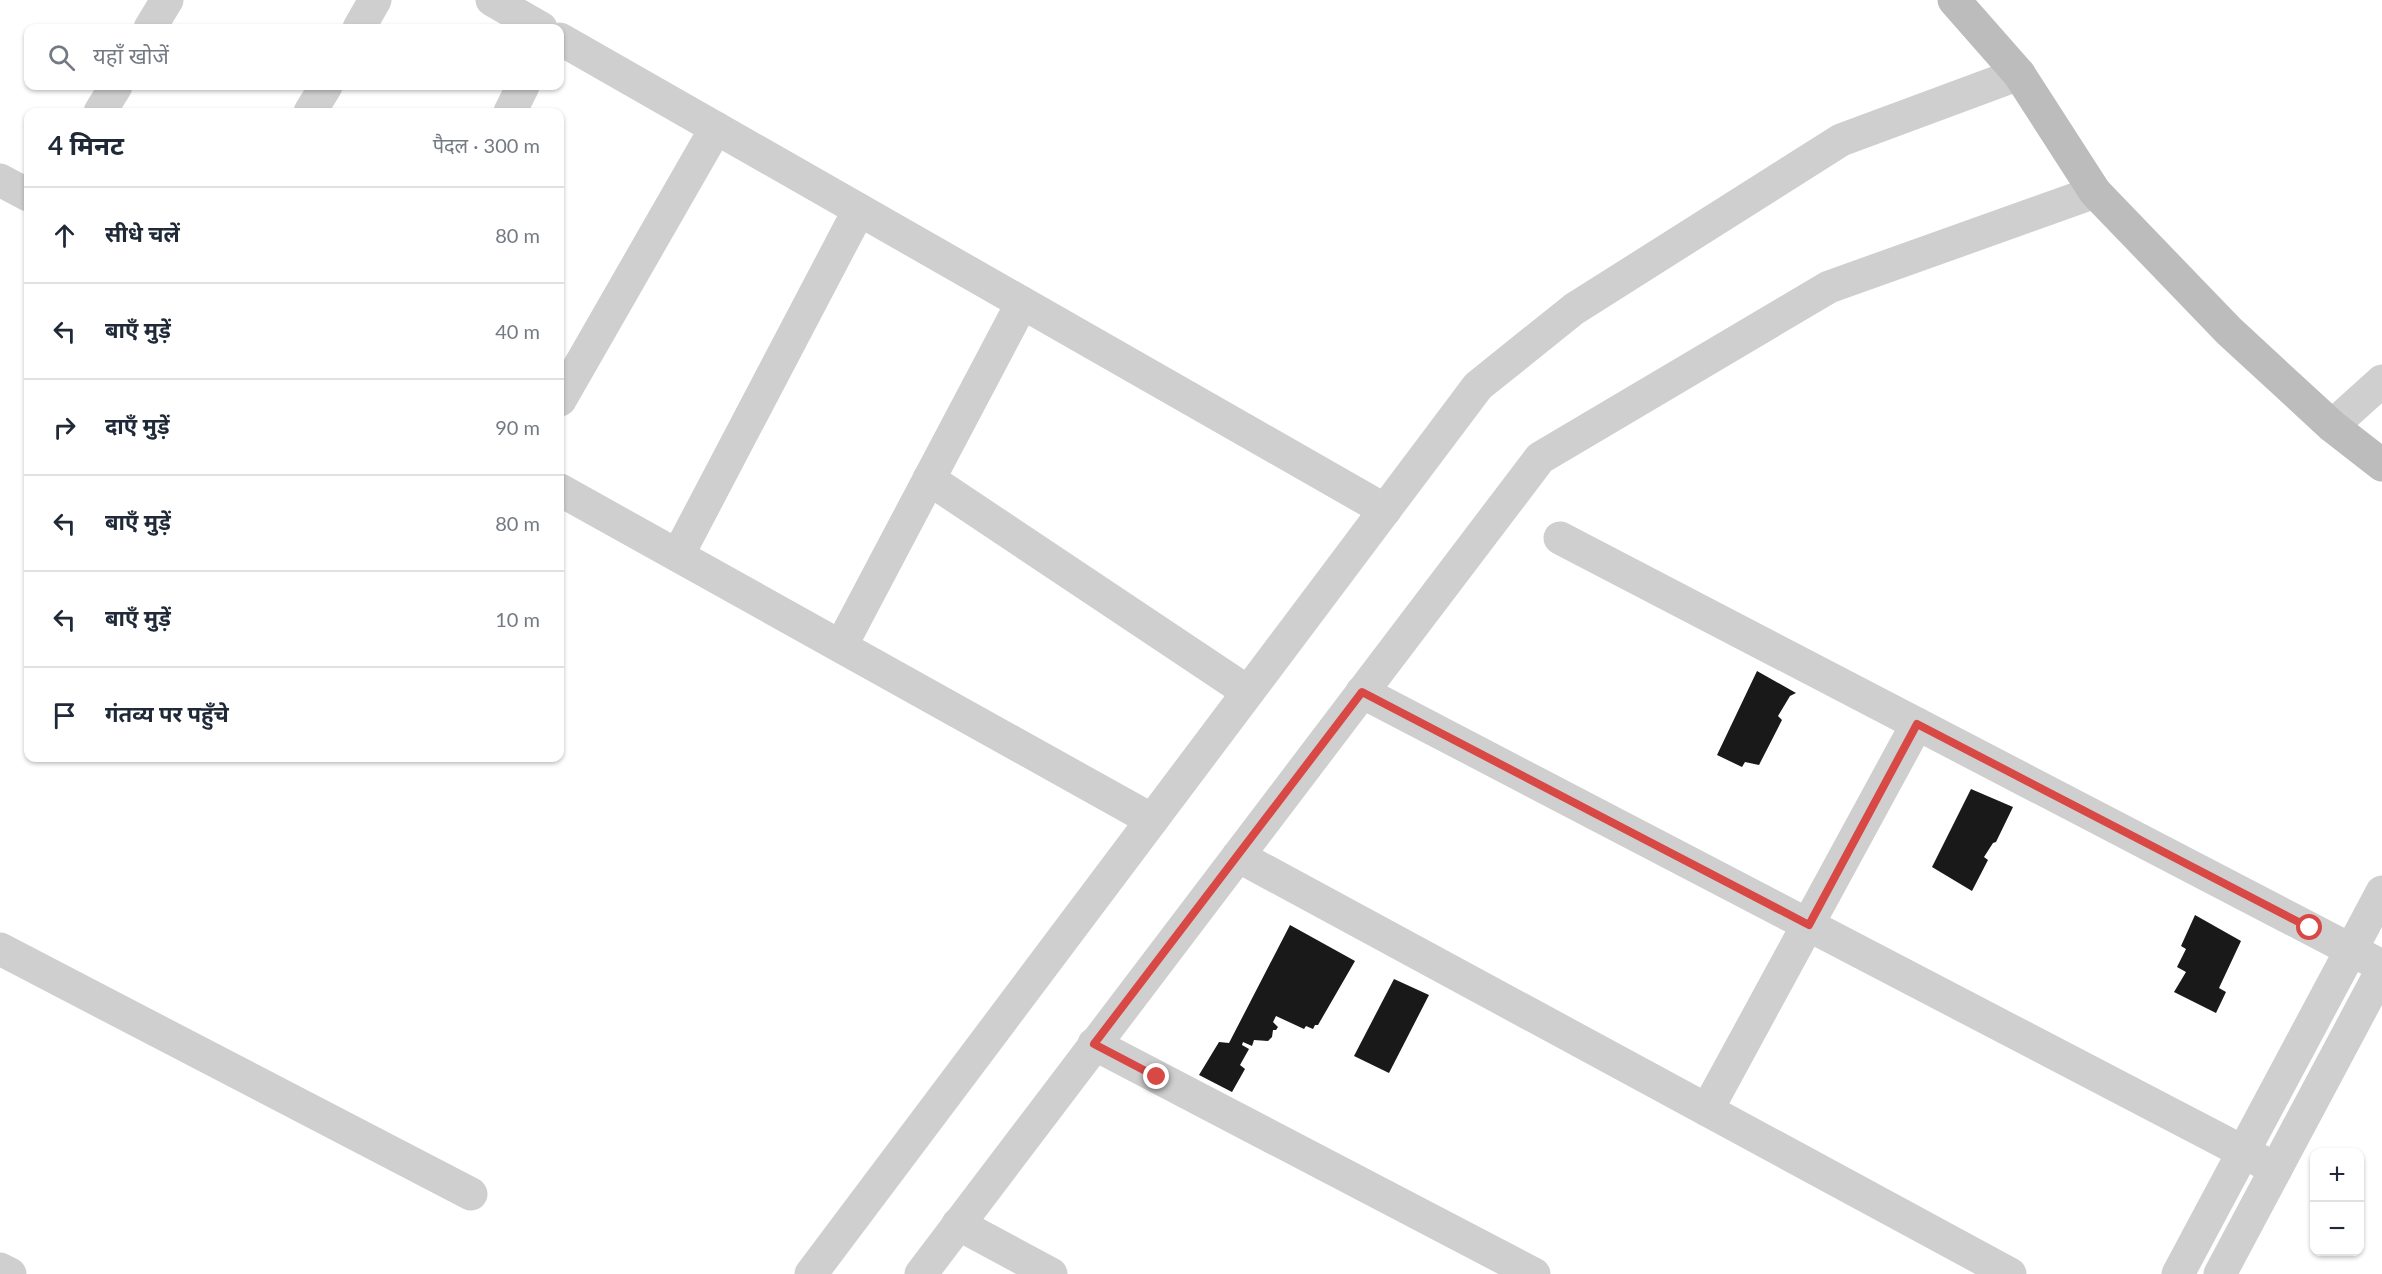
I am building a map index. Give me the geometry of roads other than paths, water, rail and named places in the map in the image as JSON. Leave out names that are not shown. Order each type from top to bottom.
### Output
[{"type":"street","points":[[152,24],[167,0]]},
{"type":"street","points":[[361,24],[375,0]]},
{"type":"street","points":[[492,0],[534,24]]},
{"type":"street","points":[[1954,0],[2019,74],[2095,192],[2229,331],[2332,426],[2382,465]]},
{"type":"street","points":[[564,41],[1385,510]]},
{"type":"street","points":[[810,1274],[1478,386],[1574,309],[1841,140],[2019,74]]},
{"type":"street","points":[[103,108],[114,90]]},
{"type":"street","points":[[312,108],[324,90]]},
{"type":"street","points":[[512,108],[521,90]]},
{"type":"street","points":[[564,393],[716,129]]},
{"type":"street","points":[[0,180],[24,193]]},
{"type":"street","points":[[921,1274],[1540,458],[1829,287],[2095,192]]},
{"type":"street","points":[[678,555],[859,210]]},
{"type":"street","points":[[841,646],[1022,303]]},
{"type":"street","points":[[2332,426],[2382,381]]},
{"type":"street","points":[[929,479],[1248,693]]},
{"type":"street","points":[[564,492],[1152,820]]},
{"type":"street","points":[[1560,538],[2382,968],[2220,1274]]},
{"type":"street","points":[[1362,692],[2276,1169]]},
{"type":"street","points":[[1707,1110],[1917,724]]},
{"type":"street","points":[[1238,856],[2010,1274]]},
{"type":"street","points":[[2178,1274],[2382,892]]},
{"type":"street","points":[[0,949],[471,1194]]},
{"type":"street","points":[[1094,1044],[1534,1274]]},
{"type":"street","points":[[958,1224],[1051,1274]]},
{"type":"street","points":[[0,1269],[9,1274]]}]
